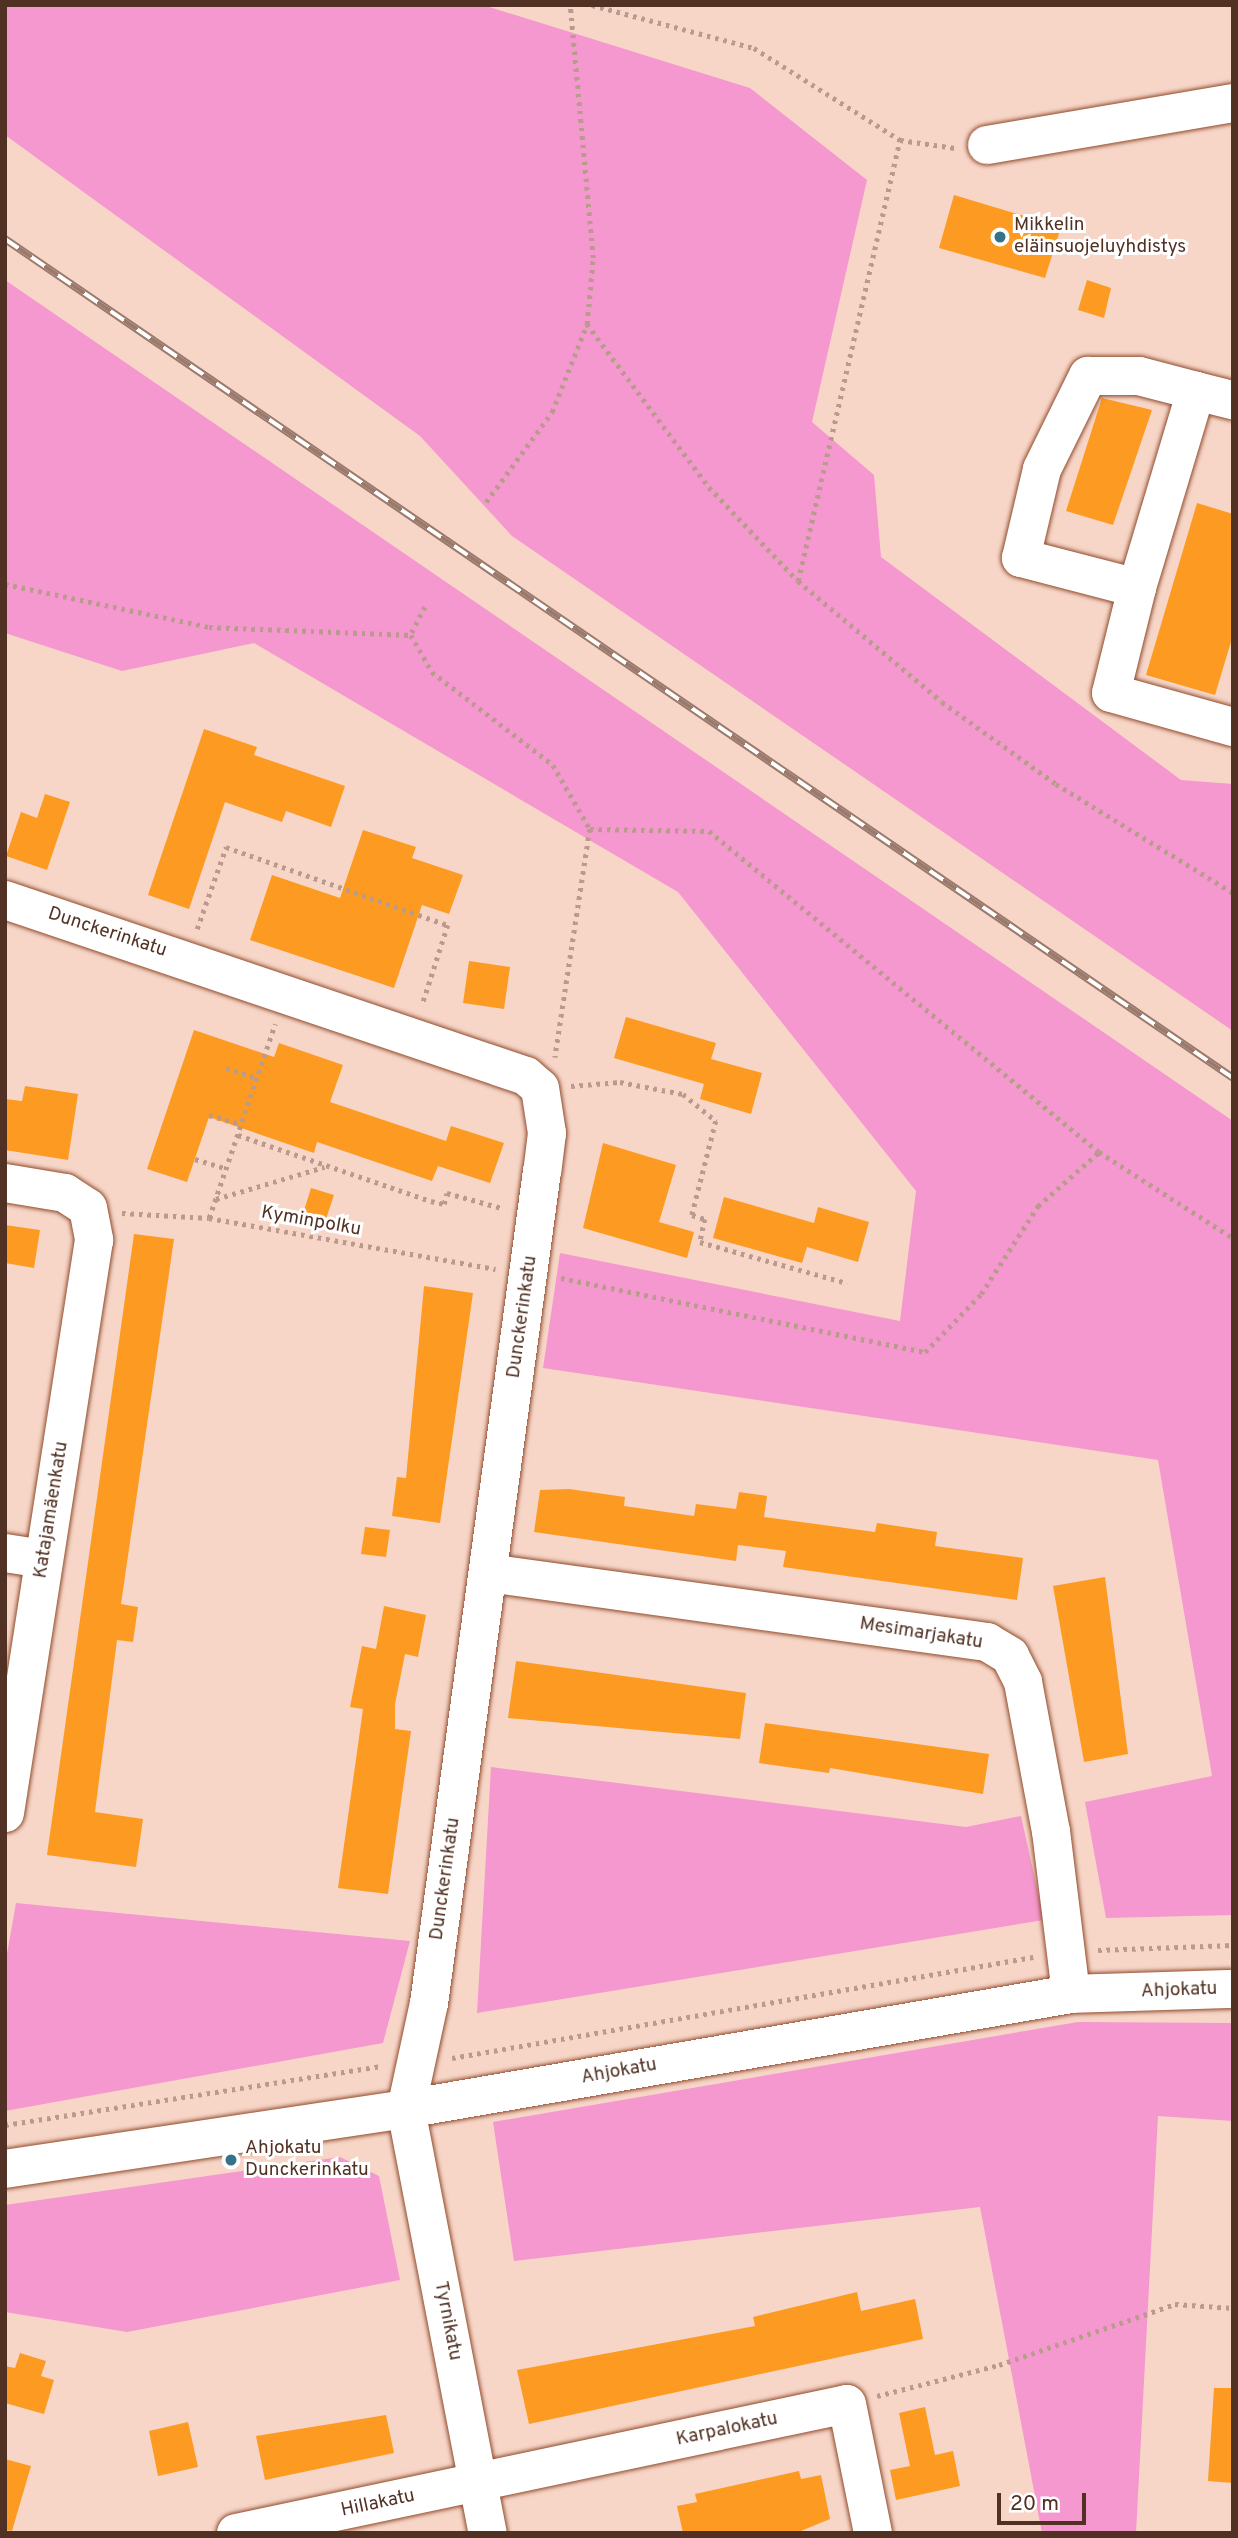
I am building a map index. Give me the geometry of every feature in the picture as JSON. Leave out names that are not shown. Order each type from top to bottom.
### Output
[{"type":"street","points":[[987,145],[1233,103]]},
{"type":"street","points":[[1137,588],[1021,558],[1042,470],[1088,376],[1139,376],[1233,400]]},
{"type":"street","points":[[1196,391],[1137,588],[1111,693],[1233,727]]},
{"type":"street","name":"Dunckerinkatu","points":[[5,900],[526,1076],[540,1088],[547,1133],[542,1275],[488,1573],[417,2060],[407,2109]]},
{"type":"street","points":[[5,1184],[65,1193],[88,1208]]},
{"type":"street","name":"Katajamäenkatu","points":[[5,1813],[94,1240],[88,1208]]},
{"type":"street","points":[[5,1553],[44,1559]]},
{"type":"street","name":"Mesimarjakatu","points":[[488,1573],[988,1642],[1010,1656],[1023,1682],[1071,1994]]},
{"type":"street","name":"Ahjokatu","points":[[5,2169],[407,2109],[1071,1994],[1233,1989]]},
{"type":"street","name":"Tyrnikatu","points":[[407,2109],[488,2533]]},
{"type":"street","points":[[847,2404],[873,2533]]},
{"type":"street","name":"Karpalokatu","points":[[478,2483],[847,2404]]},
{"type":"street","name":"Hillakatu","points":[[236,2533],[478,2483]]},
{"type":"path","points":[[486,502],[552,412],[587,324],[593,258],[570,5]]},
{"type":"path","points":[[592,5],[754,48],[900,140],[987,145]]},
{"type":"path","points":[[798,581],[900,140]]},
{"type":"path","points":[[587,324],[709,486],[798,581],[942,702],[1056,784],[1233,893]]},
{"type":"path","points":[[5,584],[209,627],[411,635]]},
{"type":"path","points":[[411,635],[425,607]]},
{"type":"path","points":[[411,635],[432,672],[553,765],[590,829],[556,1056],[540,1088]]},
{"type":"path","points":[[590,829],[709,831],[1098,1152],[1233,1238]]},
{"type":"path","points":[[186,959],[226,847],[448,925],[411,1037]]},
{"type":"path","points":[[208,1218],[280,1010]]},
{"type":"path","points":[[226,1068],[257,1078]]},
{"type":"path","points":[[540,1088],[620,1082],[683,1094],[716,1121],[692,1215],[705,1219],[700,1242],[847,1283]]},
{"type":"path","points":[[209,1115],[242,1124]]},
{"type":"path","points":[[238,1135],[324,1167],[444,1204],[447,1193],[516,1212]]},
{"type":"path","name":"Kyminpolku","points":[[88,1208],[208,1218],[542,1275],[925,1352],[981,1294],[1038,1206],[1098,1152]]},
{"type":"path","points":[[195,1158],[227,1169]]},
{"type":"path","points":[[216,1199],[324,1167]]},
{"type":"path","points":[[5,2125],[417,2060],[1066,1952],[1233,1945]]},
{"type":"path","points":[[847,2404],[999,2365],[1175,2304],[1233,2308]]},
{"type":"shaded area","points":[[5,5],[483,5],[750,88],[867,180],[812,422],[874,475],[881,557],[1181,780],[1233,784],[1233,1031],[512,536],[420,436],[5,135]]},
{"type":"shaded area","points":[[5,280],[1233,1121],[1233,1915],[1106,1918],[1085,1802],[1212,1776],[1158,1460],[543,1368],[560,1253],[900,1321],[916,1191],[678,892],[254,643],[122,671],[5,633]]},
{"type":"shaded area","points":[[491,1767],[966,1827],[1021,1816],[1044,1920],[477,2013]]},
{"type":"shaded area","points":[[16,1903],[410,1941],[383,2043],[5,2111],[5,1965]]},
{"type":"shaded area","points":[[1078,2022],[1233,2023],[1233,2121],[1158,2116],[1136,2533],[1042,2533],[980,2207],[514,2261],[493,2122]]},
{"type":"shaded area","points":[[340,2157],[379,2176],[400,2280],[127,2332],[5,2312],[5,2205]]},
{"type":"building","name":"Mikkelin eläinsuojeluyhdistys","points":[[954,195],[1061,227],[1045,278],[939,248]]},
{"type":"building","points":[[1087,280],[1111,288],[1104,318],[1078,310]]},
{"type":"building","points":[[1102,398],[1152,410],[1113,525],[1066,511]]},
{"type":"building","points":[[1197,503],[1233,514],[1233,635],[1215,695],[1146,675]]},
{"type":"building","points":[[204,729],[257,747],[254,755],[345,786],[331,827],[286,811],[282,822],[225,802],[189,909],[148,895]]},
{"type":"building","points":[[45,794],[70,802],[47,870],[6,856],[21,812],[37,818]]},
{"type":"building","points":[[363,830],[416,847],[412,858],[463,875],[449,914],[422,905],[394,988],[250,940],[272,875],[340,898]]},
{"type":"building","points":[[469,961],[510,967],[504,1009],[463,1003]]},
{"type":"building","points":[[626,1017],[716,1043],[711,1059],[762,1073],[751,1114],[700,1099],[704,1084],[614,1058]]},
{"type":"building","points":[[194,1030],[274,1057],[279,1043],[343,1065],[330,1102],[446,1141],[451,1126],[504,1143],[490,1183],[438,1166],[432,1181],[317,1142],[314,1153],[209,1117],[187,1182],[147,1169]]},
{"type":"building","points":[[25,1086],[78,1094],[68,1160],[5,1150],[5,1099],[22,1101]]},
{"type":"building","points":[[603,1143],[676,1165],[659,1222],[694,1232],[687,1258],[583,1228]]},
{"type":"building","points":[[311,1188],[334,1195],[325,1222],[303,1214]]},
{"type":"building","points":[[724,1197],[814,1223],[818,1207],[869,1222],[858,1262],[807,1247],[802,1263],[713,1238]]},
{"type":"building","points":[[5,1225],[40,1230],[34,1268],[5,1263]]},
{"type":"building","points":[[134,1234],[174,1239],[121,1604],[138,1607],[133,1642],[117,1640],[95,1812],[143,1819],[136,1867],[47,1855]]},
{"type":"building","points":[[424,1286],[473,1293],[440,1523],[392,1516],[397,1477],[406,1478]]},
{"type":"building","points":[[569,1489],[625,1497],[624,1506],[694,1516],[696,1504],[736,1509],[739,1492],[767,1496],[764,1517],[875,1532],[877,1523],[937,1532],[935,1546],[1023,1558],[1017,1600],[783,1567],[786,1551],[738,1545],[736,1561],[534,1532],[540,1490]]},
{"type":"building","points":[[365,1527],[390,1530],[386,1557],[361,1554]]},
{"type":"building","points":[[1105,1577],[1128,1754],[1084,1762],[1053,1586]]},
{"type":"building","points":[[384,1606],[426,1615],[418,1657],[405,1654],[395,1704],[395,1729],[411,1731],[388,1894],[338,1888],[363,1709],[350,1707],[362,1646],[376,1649]]},
{"type":"building","points":[[516,1661],[746,1693],[740,1739],[508,1718]]},
{"type":"building","points":[[765,1723],[989,1754],[983,1794],[830,1768],[829,1773],[759,1763]]},
{"type":"building","points":[[857,2292],[861,2311],[915,2299],[923,2339],[529,2424],[517,2370],[755,2326],[753,2317]]},
{"type":"building","points":[[20,2353],[46,2361],[41,2376],[54,2380],[44,2414],[5,2403],[5,2366],[15,2368]]},
{"type":"building","points":[[1214,2388],[1233,2388],[1233,2483],[1208,2481]]},
{"type":"building","points":[[925,2407],[935,2455],[953,2451],[960,2486],[896,2500],[890,2470],[910,2466],[899,2413]]},
{"type":"building","points":[[386,2415],[394,2453],[265,2480],[256,2436]]},
{"type":"building","points":[[188,2422],[198,2467],[158,2476],[149,2431]]},
{"type":"building","points":[[5,2459],[31,2466],[12,2531],[5,2530]]},
{"type":"building","points":[[799,2471],[801,2479],[821,2475],[830,2519],[796,2533],[683,2533],[677,2506],[697,2502],[695,2494]]},
{"type":"railway","points":[[5,239],[1233,1078]]},
{"type":"place","name":"Mikkelin eläinsuojeluyhdistys","points":[[1000,237]]},
{"type":"place","name":"Ahjokatu Dunckerinkatu","points":[[231,2160]]}]
